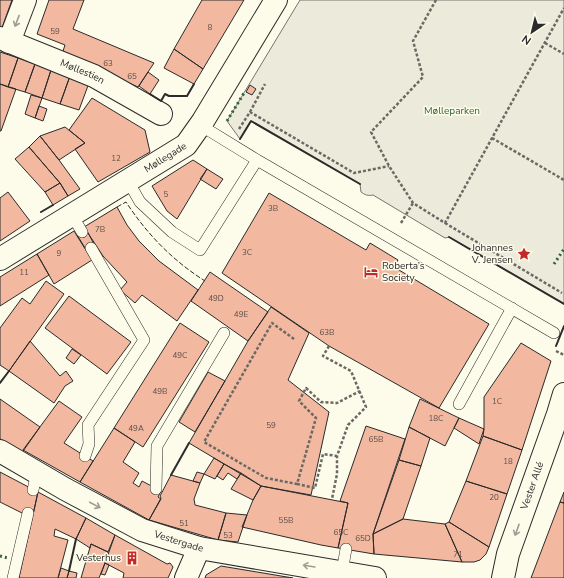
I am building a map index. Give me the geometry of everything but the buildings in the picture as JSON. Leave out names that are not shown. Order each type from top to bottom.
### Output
[{"type":"street","points":[[5,40],[25,0]]},
{"type":"street","name":"Møllegade","points":[[0,259],[77,223],[128,181],[186,145],[200,125],[276,0]]},
{"type":"street","name":"Møllestien","points":[[5,40],[94,76],[161,114]]},
{"type":"street","name":"Vester Allé","points":[[503,578],[508,554],[564,394]]},
{"type":"street","name":"Vestergade","points":[[0,451],[35,481],[68,483],[142,523],[199,548],[372,578]]},
{"type":"street","points":[[186,578],[199,548]]},
{"type":"lane","points":[[200,125],[257,160],[554,332]]},
{"type":"lane","points":[[128,181],[140,202],[172,232],[200,250],[257,160]]},
{"type":"lane","points":[[85,456],[89,444],[88,425],[144,340],[91,248]]},
{"type":"lane","points":[[459,404],[512,308]]},
{"type":"lane","points":[[156,489],[157,446],[224,333]]},
{"type":"lane","points":[[13,578],[28,513]]},
{"type":"lane","points":[[342,572],[346,549]]},
{"type":"path","points":[[436,0],[413,41],[424,77],[371,132],[389,166],[413,203],[562,293]]},
{"type":"path","points":[[445,223],[564,8]]},
{"type":"path","points":[[545,43],[564,54]]},
{"type":"path","points":[[238,133],[265,84]]},
{"type":"path","points":[[250,112],[354,173],[389,166]]},
{"type":"path","points":[[492,138],[564,180]]},
{"type":"path","points":[[398,228],[413,203]]},
{"type":"path","points":[[294,339],[272,323],[204,442],[266,478],[315,488],[323,454],[337,456]]},
{"type":"path","points":[[329,346],[323,356],[351,371],[366,406],[348,425],[337,456],[337,474],[332,499]]},
{"type":"path","points":[[297,484],[316,418],[299,401],[306,388],[321,402],[337,403],[360,391]]},
{"type":"green space","name":"Mølleparken","points":[[300,0],[564,0],[564,304],[449,237],[445,238],[373,195],[364,194],[361,192],[360,184],[251,121],[240,139],[227,121]]},
{"type":"hedge","points":[[227,121],[244,93]]},
{"type":"hedge","points":[[554,264],[564,249]]},
{"type":"hedge","points":[[0,556],[8,558]]},
{"type":"fence","points":[[117,207],[126,202],[134,214],[161,246],[193,273],[205,281]]},
{"type":"wall","points":[[150,94],[161,101],[165,94],[169,96],[187,96],[194,84]]},
{"type":"wall","points":[[240,139],[251,121],[360,184]]},
{"type":"wall","points":[[41,212],[53,205]]},
{"type":"wall","points":[[449,237],[564,304]]},
{"type":"wall","points":[[556,346],[564,326]]},
{"type":"wall","points":[[0,383],[9,371]]},
{"type":"wall","points":[[171,475],[189,443]]},
{"type":"wall","points":[[69,571],[76,539]]},
{"type":"place","name":"Johannes V. Jensen","points":[[524,254]]},
{"type":"place","name":"Roberta’s Society","points":[[371,272]]},
{"type":"place","name":"Vesterhus","points":[[132,558]]}]
